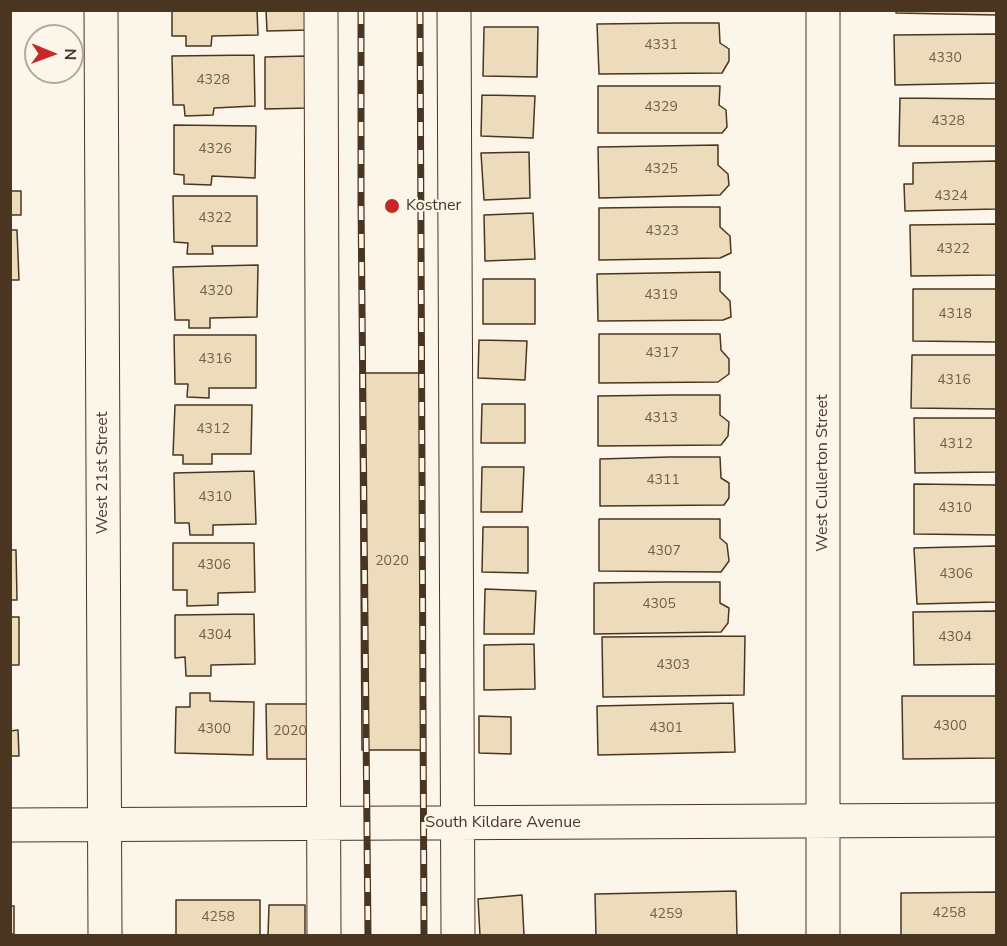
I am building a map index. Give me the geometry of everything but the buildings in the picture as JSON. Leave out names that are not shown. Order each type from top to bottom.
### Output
[{"type":"street","name":"West 21st Street","points":[[101,10],[105,936]]},
{"type":"street","points":[[321,10],[324,936]]},
{"type":"street","points":[[454,10],[458,936]]},
{"type":"street","name":"West Cullerton Street","points":[[823,10],[823,936]]},
{"type":"street","name":"South Kildare Avenue","points":[[10,825],[996,820]]},
{"type":"railway","points":[[361,10],[368,936]]},
{"type":"railway","points":[[420,10],[424,936]]},
{"type":"place","name":"Kostner","points":[[392,206]]}]
